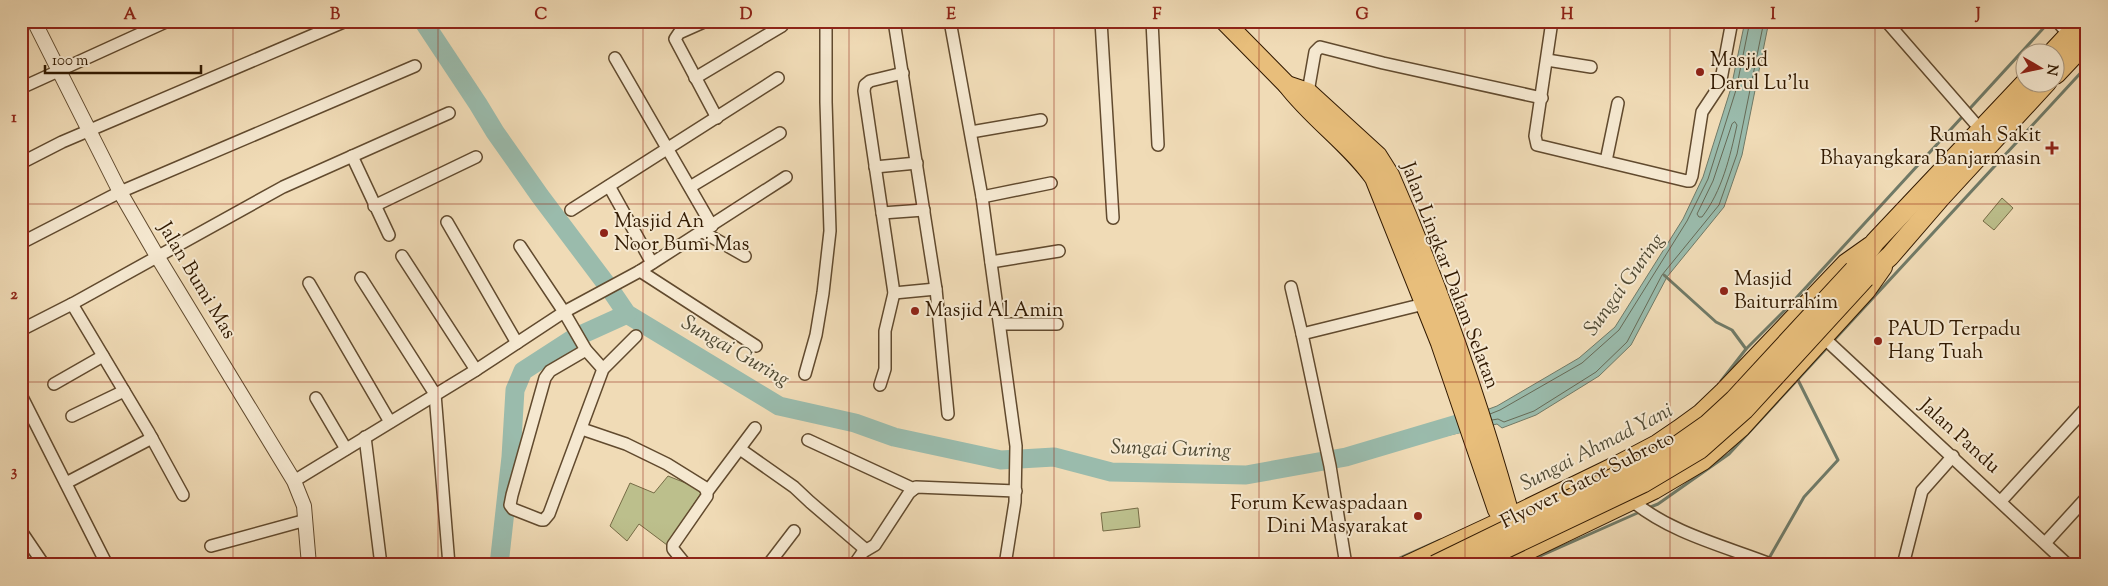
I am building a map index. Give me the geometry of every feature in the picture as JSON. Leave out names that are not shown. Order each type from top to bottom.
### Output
[{"type":"highway","points":[[2065,42],[2075,34]]},
{"type":"highway","points":[[2066,53],[2075,34]]},
{"type":"highway","points":[[1860,274],[1875,242],[1948,177],[1977,125],[2024,92]]},
{"type":"highway","points":[[1860,274],[1890,256],[1948,177],[2024,92]]},
{"type":"highway","name":"Flyover Gatot Subroto","points":[[1436,557],[1653,459],[1690,438],[1734,400],[1860,274]]},
{"type":"highway","name":"Flyover Gatot Subroto","points":[[1471,565],[1643,483],[1700,449],[1744,410],[1860,274]]},
{"type":"main road","points":[[1224,21],[1287,85],[1304,97]]},
{"type":"main road","name":"Jalan Lingkar Dalam Selatan","points":[[1304,97],[1374,178],[1424,304],[1472,411]]},
{"type":"main road","name":"Jalan Lingkar Dalam Selatan","points":[[1304,97],[1378,156],[1390,175],[1454,337],[1478,432],[1504,510],[1523,559]]},
{"type":"main road","points":[[1436,557],[1504,510],[1578,483],[1657,444],[1701,413],[1846,263],[1875,242]]},
{"type":"main road","points":[[1578,483],[1551,509],[1551,520],[1557,525],[1639,507],[1654,490],[1703,461],[1725,444],[1829,342],[1872,284],[1890,256]]},
{"type":"main road","points":[[1498,565],[1523,559],[1591,519]]},
{"type":"main road","points":[[1407,565],[1466,551],[1472,560],[1471,565]]},
{"type":"street","name":"Jalan Bumi Mas","points":[[34,21],[88,132],[120,192],[294,481],[304,506],[309,565]]},
{"type":"street","points":[[21,88],[168,21]]},
{"type":"street","points":[[21,163],[62,142],[346,21]]},
{"type":"street","points":[[706,21],[679,33],[674,39],[717,118]]},
{"type":"street","points":[[805,374],[816,335],[830,232],[826,102],[826,21]]},
{"type":"street","points":[[894,21],[936,289],[948,414]]},
{"type":"street","points":[[950,21],[982,197],[1016,446],[1016,491],[1006,565]]},
{"type":"street","points":[[1101,21],[1113,218]]},
{"type":"street","points":[[1152,21],[1158,144]]},
{"type":"street","points":[[1552,21],[1535,136],[1537,146],[1687,181],[1692,179],[1702,112],[1720,85],[1732,21]]},
{"type":"street","points":[[1886,21],[1977,125]]},
{"type":"street","points":[[695,78],[782,26]]},
{"type":"street","points":[[1304,97],[1314,52],[1320,47],[1542,98]]},
{"type":"street","points":[[615,58],[690,187],[708,229],[744,256]]},
{"type":"street","points":[[1547,60],[1592,67]]},
{"type":"street","points":[[21,243],[120,192],[415,66]]},
{"type":"street","points":[[880,385],[886,369],[885,331],[894,293],[864,91],[865,85],[870,81],[903,74]]},
{"type":"street","points":[[571,210],[778,78]]},
{"type":"street","points":[[1606,161],[1618,103]]},
{"type":"street","points":[[21,330],[72,304],[283,187],[449,113]]},
{"type":"street","points":[[971,132],[1041,120]]},
{"type":"street","points":[[690,187],[780,133]]},
{"type":"street","points":[[352,156],[389,236]]},
{"type":"street","points":[[374,206],[476,157]]},
{"type":"street","points":[[875,167],[916,162]]},
{"type":"street","points":[[294,481],[476,370],[564,312],[640,271],[708,229],[786,177]]},
{"type":"street","points":[[982,197],[1051,184]]},
{"type":"street","points":[[609,186],[652,263]]},
{"type":"street","points":[[882,213],[924,210]]},
{"type":"street","points":[[447,222],[517,343]]},
{"type":"street","points":[[520,246],[564,312],[586,350],[603,369]]},
{"type":"street","points":[[991,262],[1059,251]]},
{"type":"street","points":[[402,256],[476,370]]},
{"type":"street","points":[[640,271],[756,346]]},
{"type":"street","points":[[361,278],[435,394],[449,565]]},
{"type":"street","points":[[309,283],[390,422]]},
{"type":"street","points":[[1291,287],[1330,466],[1346,565]]},
{"type":"street","points":[[894,293],[936,289]]},
{"type":"street","points":[[72,304],[152,438],[183,495]]},
{"type":"street","points":[[1302,334],[1424,304]]},
{"type":"street","points":[[1000,324],[1057,324]]},
{"type":"street","points":[[586,350],[550,371],[545,378],[512,495],[510,505],[512,509],[541,520],[546,519],[582,429],[603,369],[636,336]]},
{"type":"street","name":"Jalan Pandu","points":[[1829,342],[2046,542],[2068,565]]},
{"type":"street","points":[[54,384],[103,356]]},
{"type":"street","points":[[72,416],[124,391]]},
{"type":"street","points":[[21,395],[107,565]]},
{"type":"street","points":[[316,398],[346,449]]},
{"type":"street","points":[[2001,501],[2087,407]]},
{"type":"street","points":[[686,565],[673,549],[673,545],[707,496],[707,492],[755,428]]},
{"type":"street","points":[[582,429],[626,444],[667,464],[704,487],[707,492]]},
{"type":"street","points":[[365,437],[381,565]]},
{"type":"street","points":[[66,483],[152,438]]},
{"type":"street","points":[[808,440],[914,489]]},
{"type":"street","points":[[740,449],[794,487],[866,550]]},
{"type":"street","points":[[1903,565],[1922,491],[1953,456]]},
{"type":"street","points":[[854,565],[866,550],[875,545],[914,489],[920,487],[1016,491]]},
{"type":"street","points":[[2046,542],[2087,497]]},
{"type":"street","points":[[1639,507],[1703,540],[1768,563]]},
{"type":"street","points":[[211,546],[306,520]]},
{"type":"street","points":[[21,531],[44,565]]},
{"type":"street","points":[[768,565],[794,531]]},
{"type":"green space","points":[[2002,198],[2013,208],[1994,230],[1983,221]]},
{"type":"green space","points":[[668,476],[703,490],[667,545],[639,524],[627,541],[610,526],[630,483],[654,493]]},
{"type":"green space","points":[[1138,508],[1140,527],[1103,531],[1101,513]]},
{"type":"water","points":[[1745,21],[1769,21],[1742,155],[1724,207],[1667,277],[1631,345],[1599,376],[1536,415],[1502,428],[1497,424],[1437,438],[1432,430],[1497,406],[1579,358],[1615,327],[1683,219],[1703,177],[1731,88]]},
{"type":"waterway","name":"Sungai Guring","points":[[423,21],[495,132],[627,314],[779,406],[855,423],[894,437],[1001,460],[1054,457],[1111,472],[1246,475],[1346,457],[1457,424]]},
{"type":"waterway","name":"Sungai Ahmad Yani","points":[[1721,381],[1746,349],[1787,308],[2050,21]]},
{"type":"waterway","name":"Sungai Ahmad Yani","points":[[1648,508],[1658,504],[1729,454],[2087,66]]},
{"type":"waterway","points":[[1664,275],[1716,322],[1732,330],[1746,349]]},
{"type":"waterway","name":"Sungai Guring","points":[[499,565],[511,457],[515,390],[523,371],[574,338],[627,314]]},
{"type":"waterway","points":[[1768,560],[1804,497],[1838,460],[1798,380]]},
{"type":"waterway","name":"Sungai Ahmad Yani","points":[[1529,561],[1642,511]]},
{"type":"waterway","name":"Sungai Ahmad Yani","points":[[1384,565],[1440,540]]},
{"type":"place","name":"Masjid Darul Lu'lu","points":[[1700,72]]},
{"type":"place","name":"Rumah Sakit Bhayangkara Banjarmasin","points":[[2052,148]]},
{"type":"place","name":"Masjid An Noor Bumi Mas","points":[[604,233]]},
{"type":"place","name":"Masjid Baiturrahim","points":[[1724,291]]},
{"type":"place","name":"Masjid Al Amin","points":[[915,311]]},
{"type":"place","name":"PAUD Terpadu Hang Tuah","points":[[1878,341]]},
{"type":"place","name":"Forum Kewaspadaan Dini Masyarakat","points":[[1418,516]]}]
